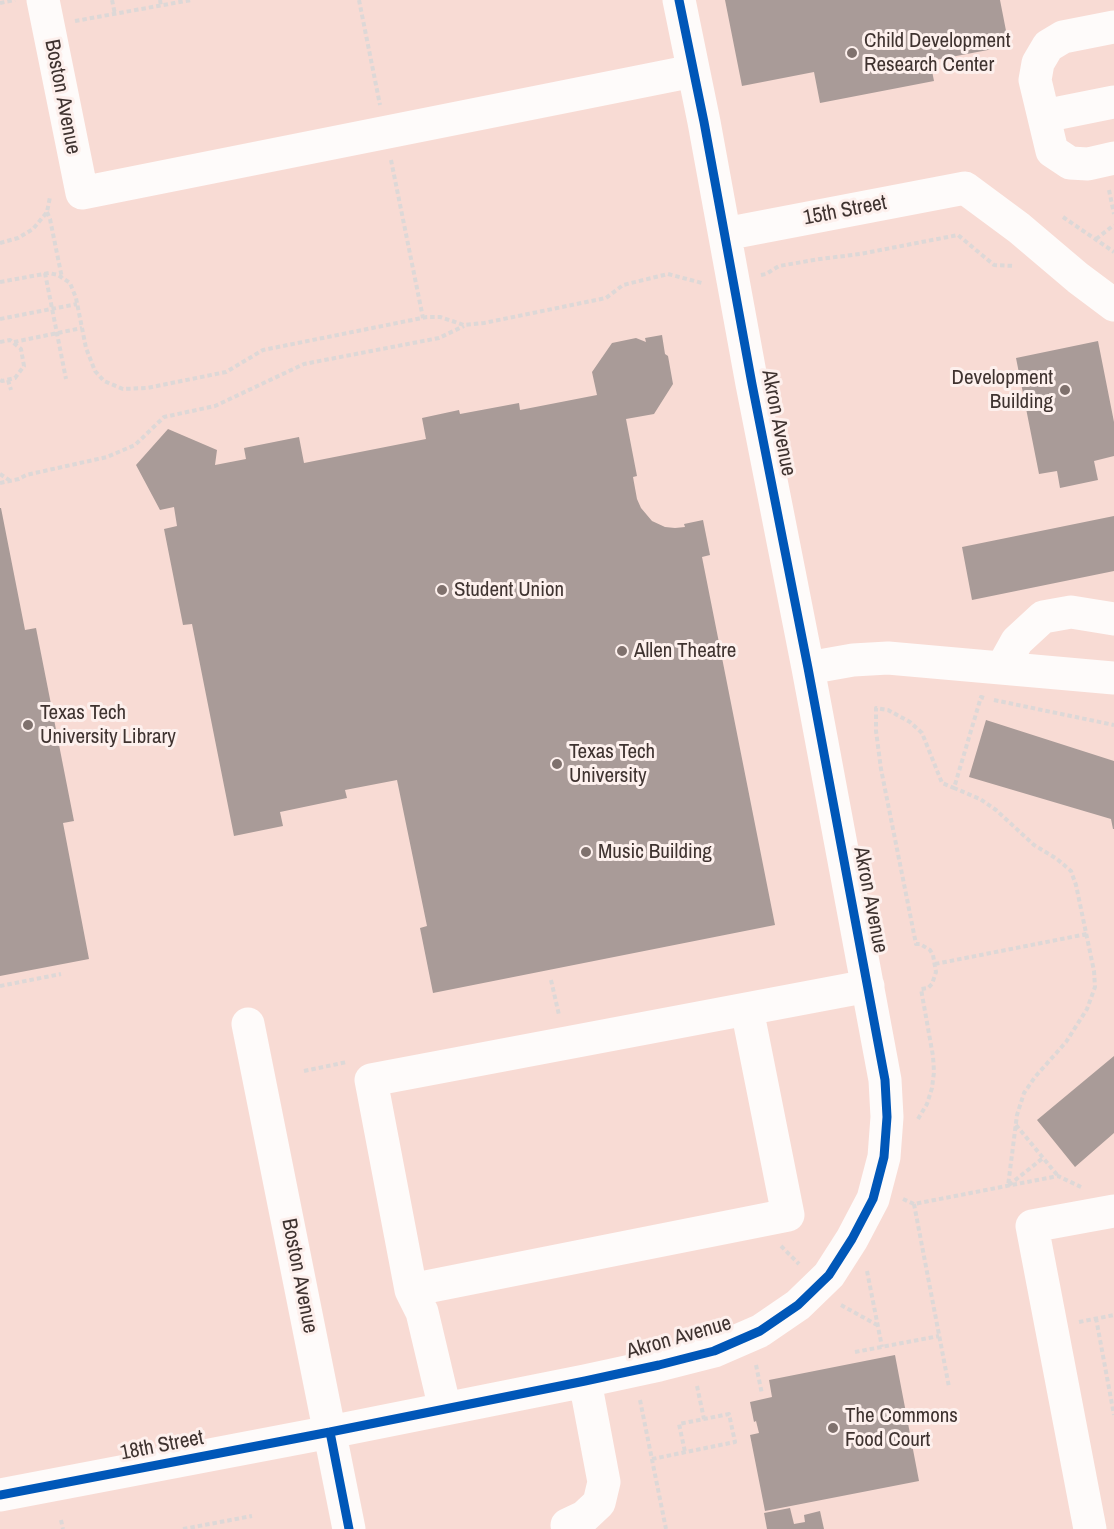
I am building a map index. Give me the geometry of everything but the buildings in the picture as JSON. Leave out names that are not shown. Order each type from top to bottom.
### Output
[{"type":"street","name":"Akron Avenue","points":[[330,1432],[659,1365],[714,1351],[760,1331],[798,1305],[829,1275],[852,1239],[873,1198],[884,1157],[887,1118],[885,1080],[679,0]]},
{"type":"street","name":"Boston Avenue","points":[[46,13],[66,193]]},
{"type":"street","points":[[1114,27],[1063,37],[1048,46],[1038,63],[1035,80],[1052,151],[1070,163],[1088,164],[1114,158]]},
{"type":"street","points":[[66,193],[693,71]]},
{"type":"street","points":[[1044,116],[1114,102]]},
{"type":"street","name":"15th Street","points":[[725,234],[965,188],[1019,228],[1114,305]]},
{"type":"street","points":[[1002,668],[1017,641],[1043,617],[1071,612],[1114,619]]},
{"type":"street","points":[[808,668],[853,660],[888,658],[1114,678]]},
{"type":"street","points":[[445,1409],[422,1312],[411,1290],[371,1080],[868,986]]},
{"type":"street","points":[[411,1290],[788,1215],[747,1009]]},
{"type":"street","name":"Boston Avenue","points":[[248,1024],[349,1529]]},
{"type":"street","points":[[1090,1529],[1032,1226],[1114,1211]]},
{"type":"street","points":[[567,1525],[584,1517],[599,1503],[604,1482],[585,1381]]},
{"type":"street","name":"18th Street","points":[[0,1495],[330,1432]]},
{"type":"path","points":[[0,3],[16,0]]},
{"type":"path","points":[[112,0],[115,14]]},
{"type":"path","points":[[160,0],[162,6]]},
{"type":"path","points":[[46,13],[115,14],[191,0]]},
{"type":"path","points":[[0,243],[18,238],[33,229],[66,193]]},
{"type":"path","points":[[47,212],[62,278]]},
{"type":"path","points":[[1063,217],[1114,252]]},
{"type":"path","points":[[1096,239],[1114,225]]},
{"type":"path","points":[[760,275],[779,266],[860,254],[958,234]]},
{"type":"path","points":[[45,273],[66,379]]},
{"type":"path","points":[[0,282],[45,273],[58,275],[70,284],[77,304],[86,348],[95,371],[104,381],[123,388],[147,387],[226,372],[263,350],[427,317],[440,317],[464,326]]},
{"type":"path","points":[[0,483],[26,475],[107,458],[135,445],[164,417],[215,406],[304,364],[439,338],[464,326],[606,298],[623,285],[668,274],[707,285]]},
{"type":"path","points":[[0,319],[77,304]]},
{"type":"path","points":[[13,342],[82,328]]},
{"type":"path","points":[[0,340],[10,339],[21,349],[24,366],[15,378],[0,380]]},
{"type":"path","points":[[8,380],[11,390]]},
{"type":"path","points":[[0,474],[10,480]]},
{"type":"path","points":[[954,788],[981,697],[1114,725]]},
{"type":"path","points":[[915,1125],[927,1104],[934,1072],[921,989],[928,988],[932,984],[936,972],[930,950],[920,944],[916,945],[880,769],[876,708],[888,710],[910,722],[922,733],[942,783],[980,799],[996,810],[1034,845],[1071,871],[1076,885],[1094,971],[1095,987],[1087,1009],[1066,1042],[1024,1093],[1017,1115],[1008,1186]]},
{"type":"path","points":[[935,964],[1087,934]]},
{"type":"path","points":[[0,986],[61,974]]},
{"type":"path","points":[[551,980],[560,1021]]},
{"type":"path","points":[[304,1071],[350,1062]]},
{"type":"path","points":[[1016,1125],[1058,1176],[1085,1188]]},
{"type":"path","points":[[1008,1186],[1043,1158]]},
{"type":"path","points":[[905,1189],[903,1200],[914,1204],[1058,1176]]},
{"type":"path","points":[[914,1204],[949,1387]]},
{"type":"path","points":[[867,1268],[882,1347]]},
{"type":"path","points":[[1096,1318],[1114,1415]]},
{"type":"path","points":[[855,1352],[939,1336]]},
{"type":"path","points":[[756,1365],[762,1394]]},
{"type":"path","points":[[697,1385],[704,1419]]},
{"type":"path","points":[[639,1396],[666,1529]]},
{"type":"path","points":[[652,1459],[735,1442],[729,1414],[679,1424],[685,1452]]},
{"type":"path","points":[[183,1529],[252,1516]]},
{"type":"path","points":[[61,1520],[63,1529]]},
{"type":"shaded area","name":"Texas Tech University","points":[[0,0],[1114,0],[1114,1529],[0,1529]]},
{"type":"cycle path","points":[[0,1495],[585,1381],[714,1351],[760,1331],[798,1305],[829,1275],[852,1239],[873,1199],[884,1157],[887,1117],[885,1080],[679,0]]},
{"type":"cycle path","points":[[330,1432],[349,1529]]},
{"type":"place","name":"Child Development Research Center","points":[[852,53]]},
{"type":"place","name":"Development Building","points":[[1065,390]]},
{"type":"place","name":"Student Union","points":[[442,590]]},
{"type":"place","name":"Allen Theatre","points":[[622,651]]},
{"type":"place","name":"Texas Tech University Library","points":[[28,725]]},
{"type":"place","name":"Texas Tech University","points":[[557,764]]},
{"type":"place","name":"Music Building","points":[[586,852]]},
{"type":"place","name":"The Commons Food Court","points":[[833,1428]]}]
